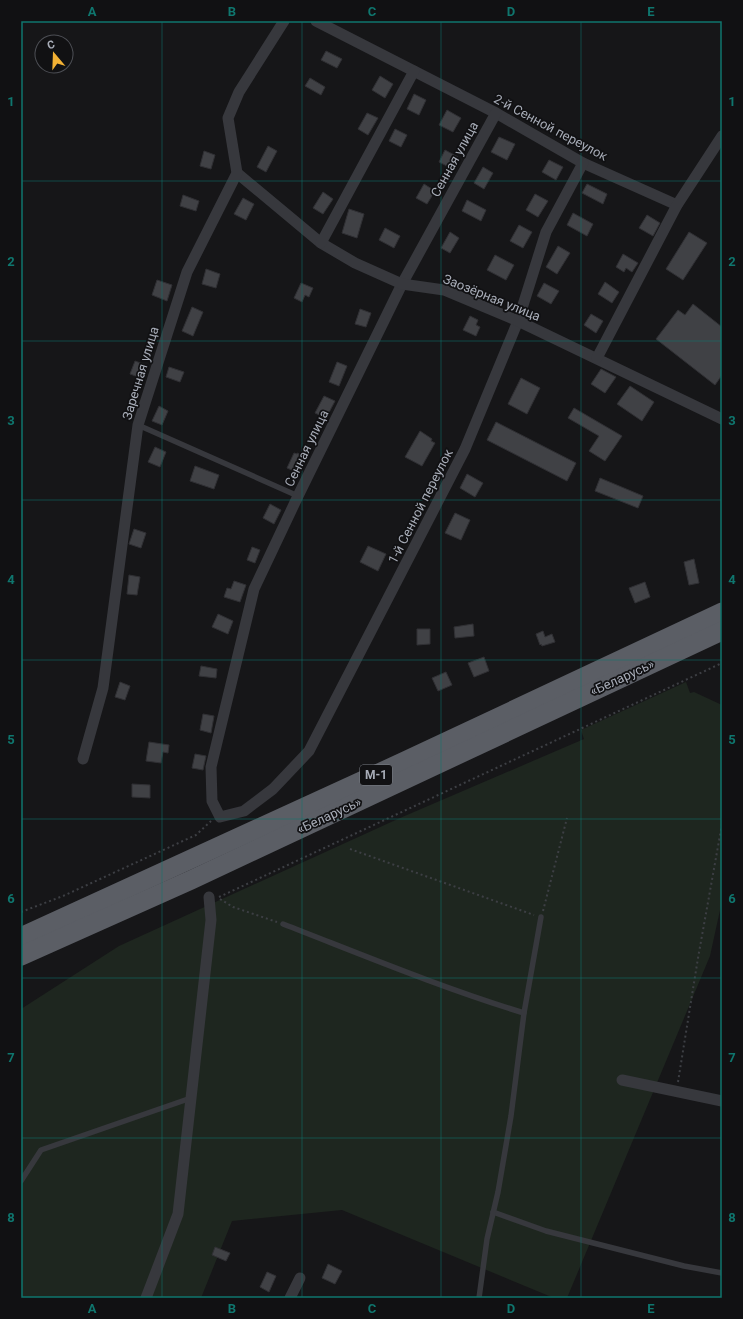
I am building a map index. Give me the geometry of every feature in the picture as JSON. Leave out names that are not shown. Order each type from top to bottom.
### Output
[{"type":"highway","name":"«Беларусь»","points":[[21,937],[405,761],[722,612]]},
{"type":"highway","name":"«Беларусь»","points":[[21,956],[192,880],[722,631]]},
{"type":"street","points":[[237,173],[228,118],[239,92],[284,21]]},
{"type":"street","name":"2-й Сенной переулок","points":[[316,21],[496,113],[583,162],[677,206]]},
{"type":"street","points":[[321,243],[414,71]]},
{"type":"street","name":"Сенная улица","points":[[220,815],[212,800],[211,767],[254,589],[402,284],[496,113]]},
{"type":"street","points":[[597,358],[677,206],[722,136]]},
{"type":"street","name":"1-й Сенной переулок","points":[[220,815],[244,811],[273,789],[309,750],[465,449],[518,321],[546,232],[583,162]]},
{"type":"street","name":"Заозёрная улица","points":[[237,173],[321,243],[355,263],[402,284],[444,290],[518,321],[722,419]]},
{"type":"street","name":"Заречная улица","points":[[83,759],[103,688],[138,425],[187,272],[237,173]]},
{"type":"street","points":[[146,1298],[178,1214],[210,920],[214,898]]},
{"type":"street","points":[[622,1080],[722,1101]]},
{"type":"street","points":[[290,1298],[300,1278]]},
{"type":"lane","points":[[138,425],[298,496]]},
{"type":"lane","points":[[479,1298],[487,1239],[498,1192],[511,1116],[524,1013],[541,917]]},
{"type":"lane","points":[[284,924],[393,968],[487,1002],[524,1013]]},
{"type":"lane","points":[[21,1181],[41,1150],[191,1098]]},
{"type":"lane","points":[[493,1212],[546,1231],[684,1266],[722,1274]]},
{"type":"path","points":[[214,898],[722,664]]},
{"type":"path","points":[[21,912],[63,896],[196,835],[220,815]]},
{"type":"path","points":[[350,849],[541,917],[567,818]]},
{"type":"path","points":[[677,1091],[698,958],[722,824]]},
{"type":"path","points":[[214,898],[233,907],[284,924]]},
{"type":"shaded area","points":[[686,682],[690,693],[694,692],[722,705],[722,901],[710,956],[567,1298],[554,1298],[342,1210],[232,1221],[201,1298],[21,1298],[21,1009],[119,946],[400,818],[584,739],[581,730]]},
{"type":"building","points":[[326,51],[342,59],[337,68],[321,60]]},
{"type":"building","points":[[380,76],[393,84],[385,98],[372,90]]},
{"type":"building","points":[[310,78],[325,87],[321,95],[305,86]]},
{"type":"building","points":[[414,94],[426,100],[419,115],[407,109]]},
{"type":"building","points":[[447,110],[461,118],[453,132],[439,125]]},
{"type":"building","points":[[367,113],[378,118],[368,135],[358,129]]},
{"type":"building","points":[[395,129],[407,135],[401,147],[389,141]]},
{"type":"building","points":[[499,137],[515,144],[507,160],[491,152]]},
{"type":"building","points":[[268,146],[277,151],[266,172],[257,167]]},
{"type":"building","points":[[445,150],[458,157],[451,168],[439,162]]},
{"type":"building","points":[[204,151],[215,155],[211,169],[200,166]]},
{"type":"building","points":[[549,160],[563,167],[556,180],[542,172]]},
{"type":"building","points":[[483,167],[493,173],[484,189],[474,183]]},
{"type":"building","points":[[424,184],[435,191],[427,204],[416,198]]},
{"type":"building","points":[[587,184],[607,194],[603,204],[582,193]]},
{"type":"building","points":[[323,192],[333,199],[323,214],[313,208]]},
{"type":"building","points":[[535,194],[548,201],[538,217],[526,210]]},
{"type":"building","points":[[183,195],[199,201],[196,211],[180,206]]},
{"type":"building","points":[[243,198],[254,204],[246,220],[234,214]]},
{"type":"building","points":[[467,200],[486,210],[481,221],[462,211]]},
{"type":"building","points":[[349,209],[364,214],[357,238],[342,233]]},
{"type":"building","points":[[573,213],[593,224],[587,236],[567,225]]},
{"type":"building","points":[[647,215],[660,223],[653,236],[639,228]]},
{"type":"building","points":[[519,225],[532,232],[523,248],[510,241]]},
{"type":"building","points":[[385,228],[400,236],[394,248],[379,240]]},
{"type":"building","points":[[450,232],[459,238],[450,253],[441,248]]},
{"type":"building","points":[[689,232],[707,243],[683,280],[666,269]]},
{"type":"building","points":[[558,246],[570,253],[557,274],[546,267]]},
{"type":"building","points":[[623,254],[638,263],[632,272],[626,268],[624,272],[616,267]]},
{"type":"building","points":[[495,255],[514,265],[506,280],[487,270]]},
{"type":"building","points":[[206,269],[220,274],[216,288],[202,284]]},
{"type":"building","points":[[157,280],[172,285],[167,301],[152,295]]},
{"type":"building","points":[[605,282],[619,292],[612,303],[598,294]]},
{"type":"building","points":[[301,283],[313,288],[309,297],[305,295],[302,302],[294,298]]},
{"type":"building","points":[[544,283],[559,291],[551,304],[537,296]]},
{"type":"building","points":[[693,304],[722,327],[722,375],[715,385],[656,339],[678,310],[685,315]]},
{"type":"building","points":[[192,307],[203,312],[193,336],[182,331]]},
{"type":"building","points":[[360,309],[371,313],[366,327],[355,324]]},
{"type":"building","points":[[591,314],[603,321],[596,333],[584,325]]},
{"type":"building","points":[[470,316],[478,320],[476,325],[480,327],[476,336],[463,330]]},
{"type":"building","points":[[135,361],[146,365],[141,378],[130,374]]},
{"type":"building","points":[[337,362],[347,366],[339,386],[329,382]]},
{"type":"building","points":[[169,367],[184,372],[180,382],[166,377]]},
{"type":"building","points":[[601,369],[616,377],[605,393],[591,384]]},
{"type":"building","points":[[521,378],[540,388],[527,414],[508,404]]},
{"type":"building","points":[[630,386],[654,402],[642,421],[617,404]]},
{"type":"building","points":[[324,396],[335,401],[326,418],[315,413]]},
{"type":"building","points":[[159,406],[168,411],[162,425],[152,421]]},
{"type":"building","points":[[574,408],[622,436],[605,461],[589,451],[599,436],[568,418]]},
{"type":"building","points":[[496,422],[576,463],[567,481],[487,440]]},
{"type":"building","points":[[420,431],[432,439],[431,441],[435,443],[422,466],[405,457]]},
{"type":"building","points":[[155,447],[166,452],[160,467],[148,462]]},
{"type":"building","points":[[294,453],[306,457],[299,473],[287,468]]},
{"type":"building","points":[[195,466],[219,475],[214,489],[190,481]]},
{"type":"building","points":[[467,474],[483,483],[475,497],[460,488]]},
{"type":"building","points":[[600,478],[643,496],[638,508],[595,491]]},
{"type":"building","points":[[270,504],[281,510],[274,524],[263,518]]},
{"type":"building","points":[[455,513],[470,520],[461,540],[445,533]]},
{"type":"building","points":[[134,529],[146,533],[141,548],[129,544]]},
{"type":"building","points":[[368,546],[386,554],[378,571],[360,562]]},
{"type":"building","points":[[252,547],[260,550],[255,563],[247,560]]},
{"type":"building","points":[[694,559],[699,583],[689,585],[684,562]]},
{"type":"building","points":[[129,575],[140,577],[137,595],[127,594]]},
{"type":"building","points":[[234,581],[246,585],[240,602],[224,597],[227,588],[231,589]]},
{"type":"building","points":[[645,582],[650,597],[635,603],[629,588]]},
{"type":"building","points":[[218,614],[233,621],[228,634],[212,627]]},
{"type":"building","points":[[473,624],[474,636],[455,638],[454,627]]},
{"type":"building","points":[[417,629],[430,629],[430,644],[417,645]]},
{"type":"building","points":[[543,631],[545,637],[552,634],[555,642],[542,646],[541,644],[540,645],[536,634]]},
{"type":"building","points":[[484,657],[489,671],[474,677],[468,663]]},
{"type":"building","points":[[201,666],[217,669],[216,678],[199,676]]},
{"type":"building","points":[[446,672],[452,685],[438,691],[432,678]]},
{"type":"building","points":[[120,682],[130,686],[125,700],[115,697]]},
{"type":"building","points":[[203,714],[214,716],[211,733],[200,730]]},
{"type":"building","points":[[149,742],[169,745],[168,753],[163,752],[161,763],[146,761]]},
{"type":"building","points":[[195,754],[206,756],[203,770],[192,768]]},
{"type":"building","points":[[132,784],[150,785],[150,798],[132,797]]},
{"type":"building","points":[[215,1247],[230,1253],[226,1261],[212,1255]]},
{"type":"building","points":[[328,1264],[342,1271],[335,1284],[322,1278]]},
{"type":"building","points":[[267,1272],[276,1276],[269,1292],[260,1287]]}]
